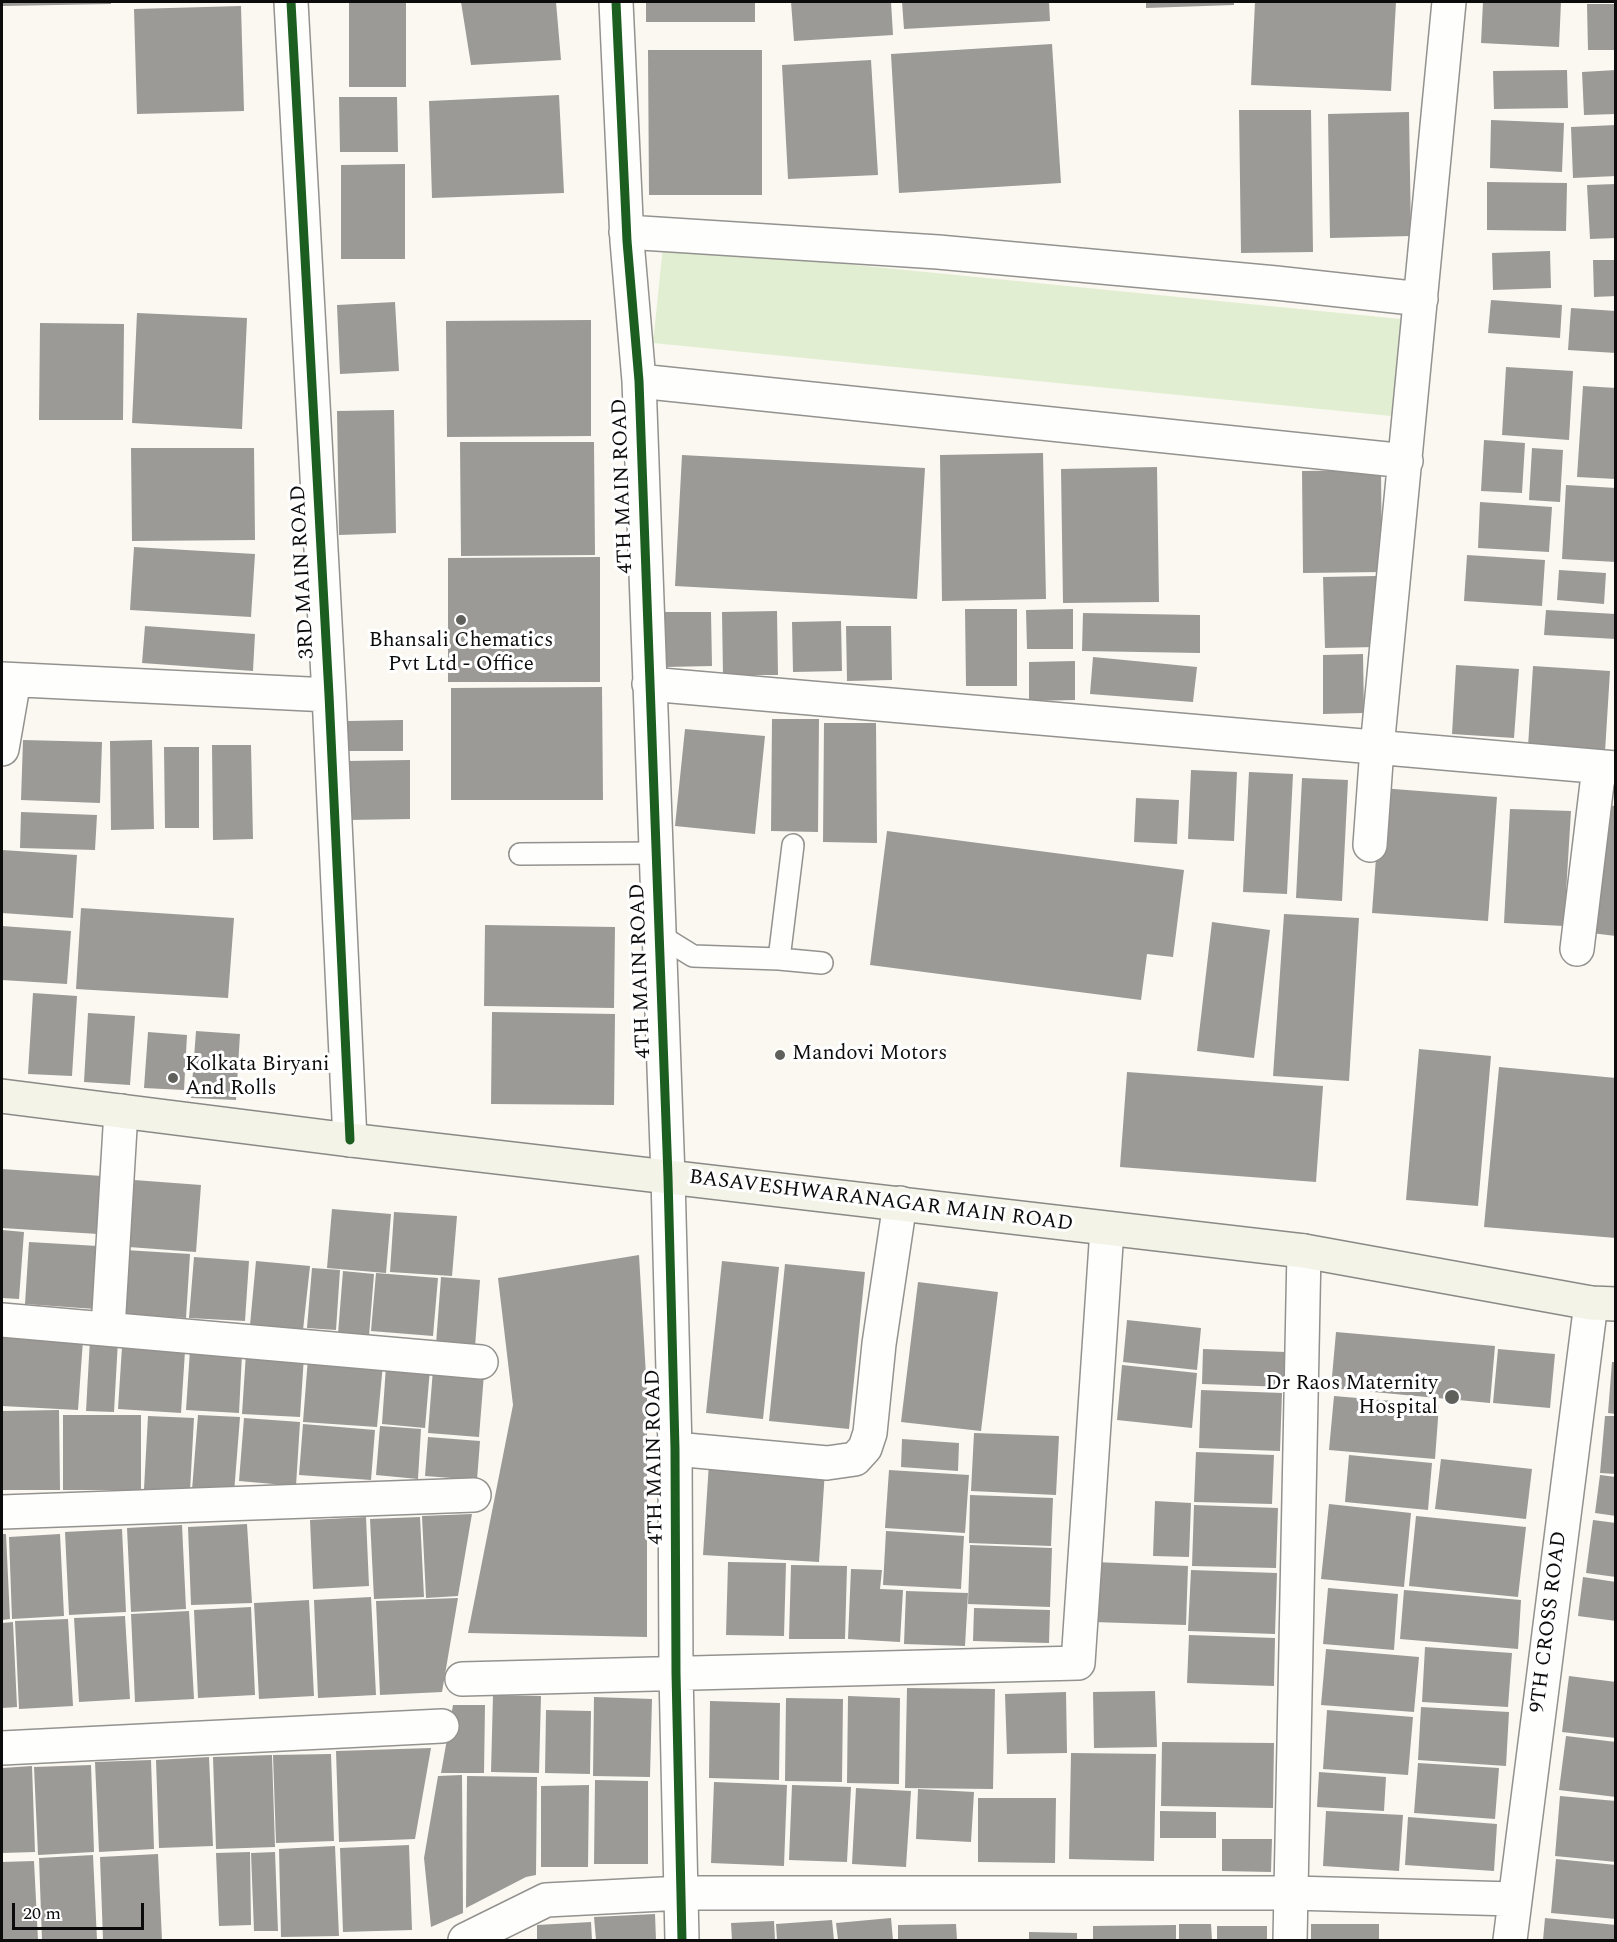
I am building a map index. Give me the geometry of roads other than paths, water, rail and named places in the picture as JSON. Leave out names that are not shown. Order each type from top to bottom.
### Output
[{"type":"main road","name":"BASAVESHWARANAGAR MAIN ROAD","points":[[2,1096],[350,1140],[1304,1251],[1603,1304]]},
{"type":"street","name":"3RD MAIN ROAD","points":[[291,2],[329,695],[350,1140]]},
{"type":"street","name":"4TH MAIN ROAD","points":[[616,2],[626,232],[639,381],[668,1177],[675,1449],[676,1673],[682,1941]]},
{"type":"street","points":[[1370,845],[1377,748],[1449,2]]},
{"type":"street","points":[[626,232],[938,252],[1276,283],[1421,299]]},
{"type":"street","points":[[639,381],[1406,461]]},
{"type":"street","points":[[2,749],[8,680],[329,695]]},
{"type":"street","points":[[649,684],[1607,767],[1577,950]]},
{"type":"street","points":[[108,1329],[121,1111]]},
{"type":"street","points":[[675,1449],[827,1463],[855,1459],[865,1448],[870,1433],[879,1344],[900,1203]]},
{"type":"street","points":[[462,1678],[1078,1663],[1107,1229]]},
{"type":"street","points":[[1290,1941],[1304,1251]]},
{"type":"street","name":"9TH CROSS ROAD","points":[[1510,1941],[1514,1899],[1603,1304]]},
{"type":"street","points":[[2,1320],[481,1362]]},
{"type":"street","points":[[2,1512],[474,1495]]},
{"type":"street","points":[[2,1748],[442,1726]]},
{"type":"street","points":[[465,1941],[546,1900],[681,1893],[1292,1893],[1514,1899]]},
{"type":"lane","points":[[779,959],[793,845]]},
{"type":"lane","points":[[520,854],[656,853]]},
{"type":"lane","points":[[658,934],[693,956],[822,963]]},
{"type":"place","name":"Bhansali Chematics Pvt Ltd - Office","points":[[461,620]]},
{"type":"place","name":"Mandovi Motors","points":[[780,1055]]},
{"type":"place","name":"Kolkata Biryani And Rolls","points":[[173,1078]]},
{"type":"place","name":"Dr Raos Maternity Hospital","points":[[1452,1397]]}]
